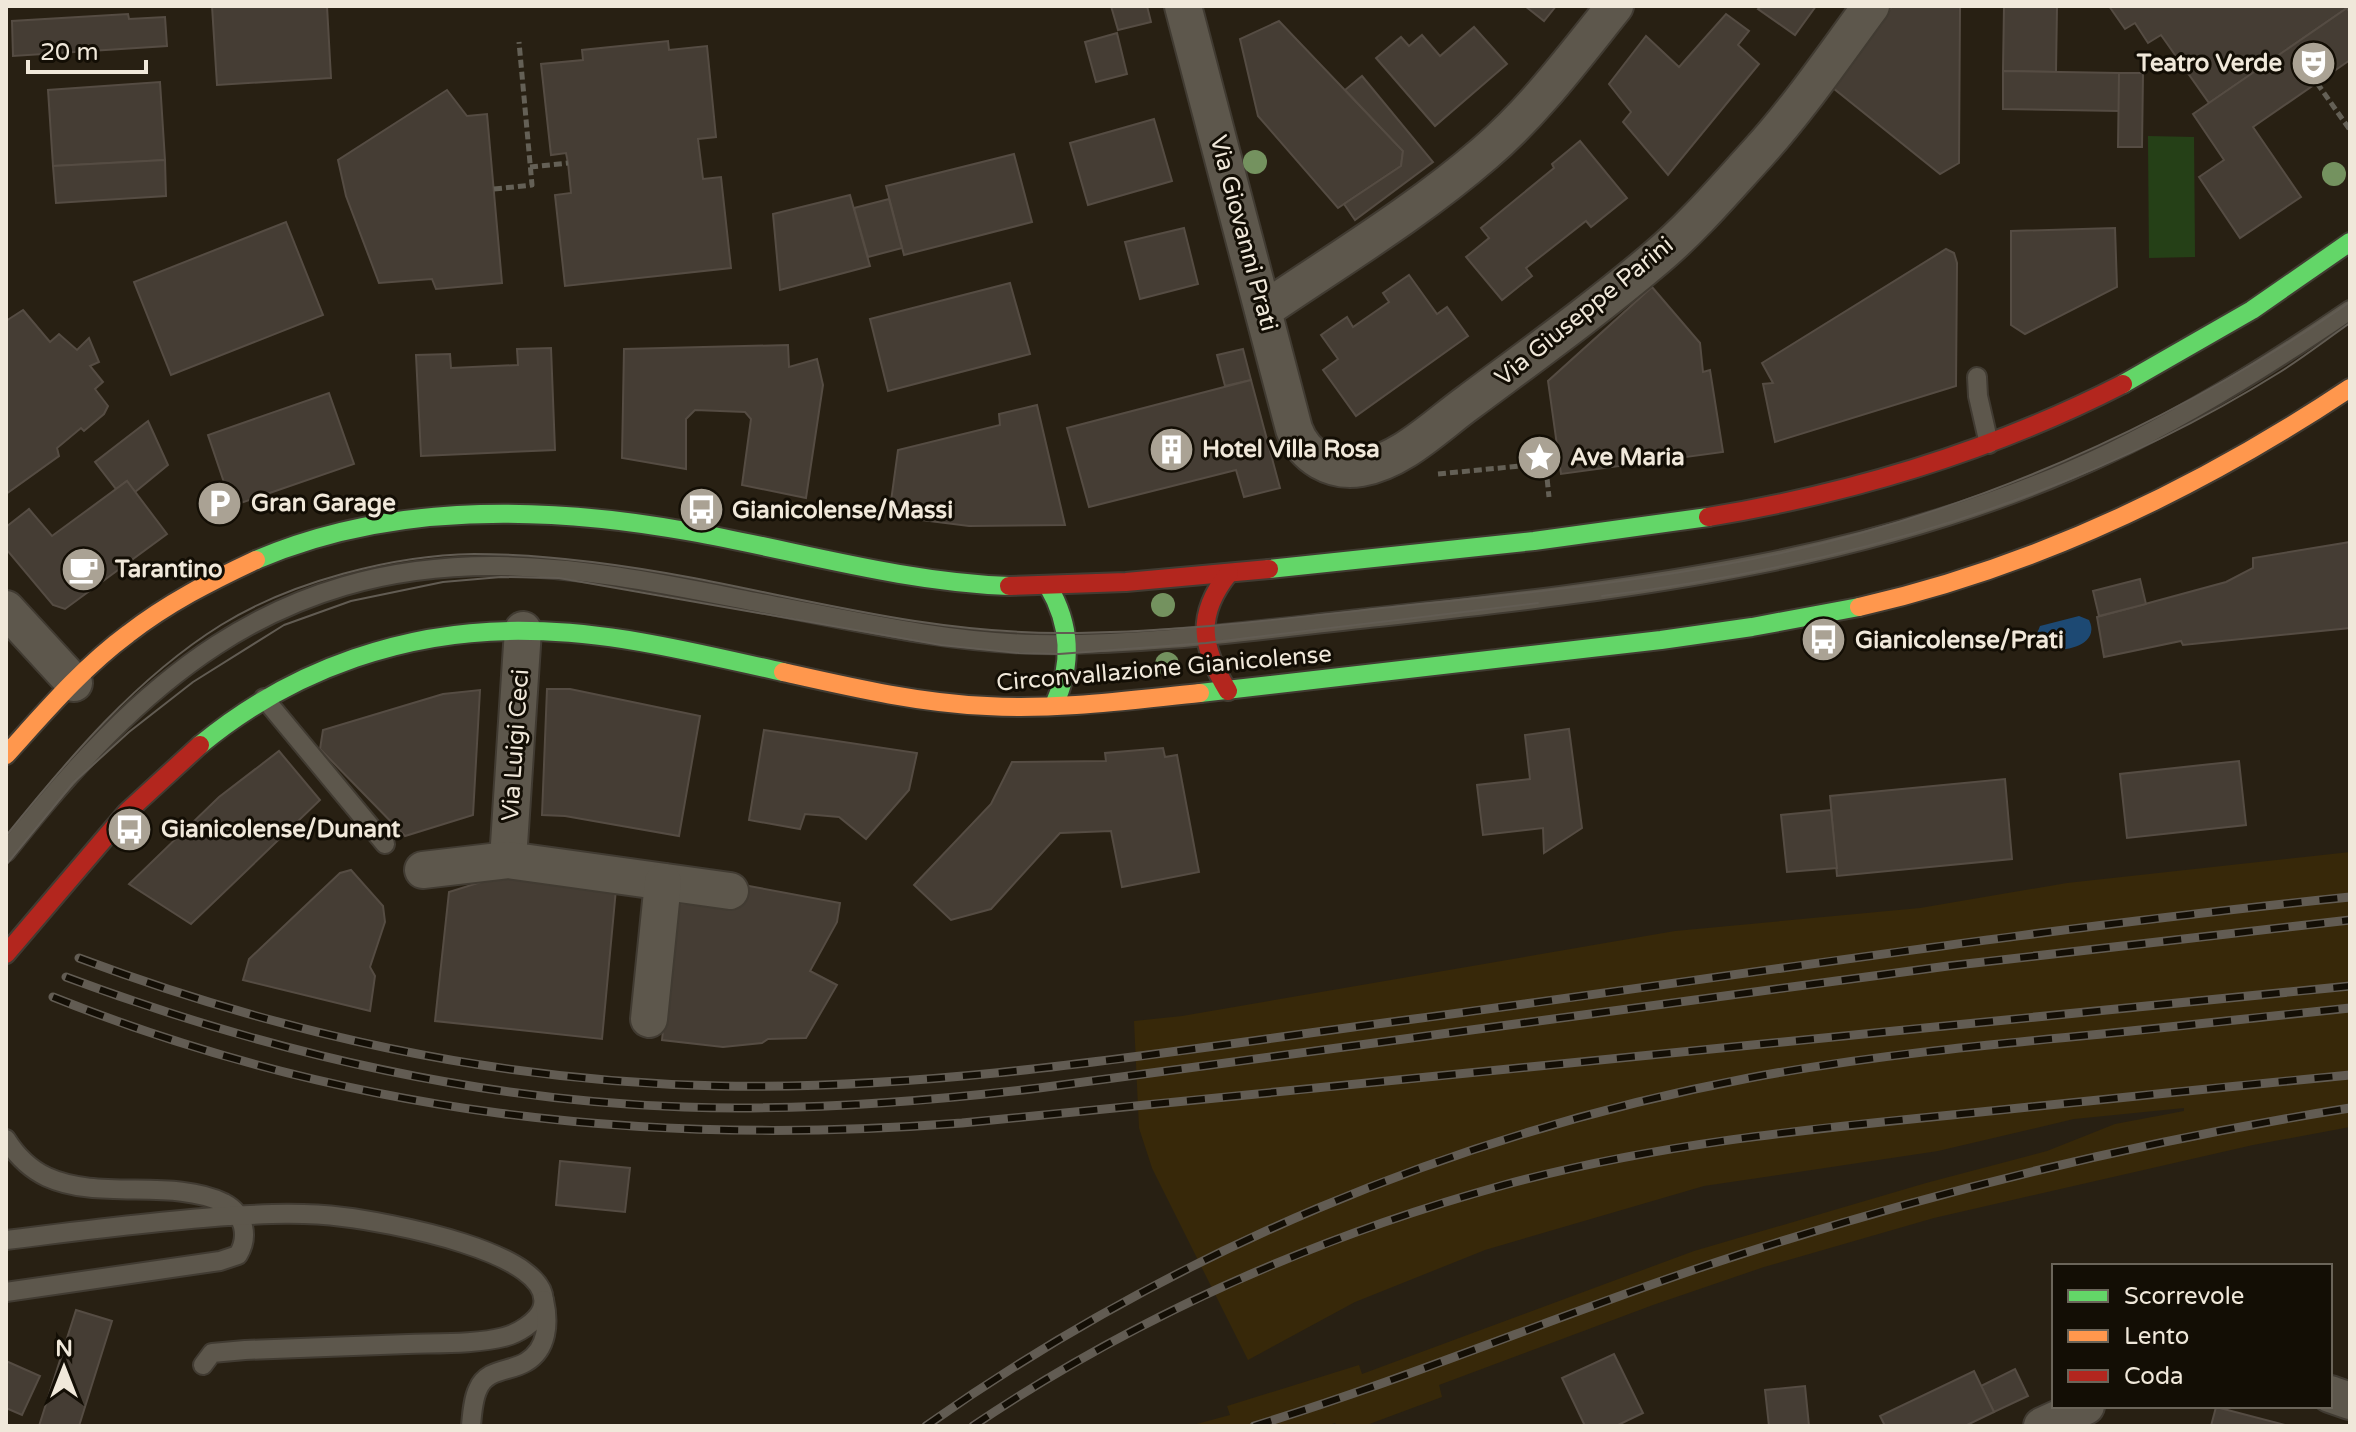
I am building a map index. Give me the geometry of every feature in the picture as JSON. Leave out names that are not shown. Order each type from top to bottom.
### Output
[{"type":"main road","points":[[6,755],[115,644],[159,611],[259,558],[294,544],[354,527],[442,514],[529,513],[612,519],[691,531],[926,579],[996,586],[1048,586],[1229,573],[1606,533],[1701,518],[1852,487],[1989,444],[2090,401],[2221,329],[2350,242]]},
{"type":"main road","name":"Circonvallazione Gianicolense","points":[[6,954],[77,867],[162,775],[194,746],[264,698],[323,668],[383,647],[446,634],[523,630],[575,632],[935,702],[1006,707],[1228,691],[1687,636],[1812,616],[1915,593],[1993,570],[2104,524],[2243,454],[2349,390]]},
{"type":"main road","points":[[1228,691],[1212,664],[1205,635],[1205,610],[1229,573]]},
{"type":"main road","points":[[1048,586],[1064,614],[1068,643],[1066,675],[1054,705]]},
{"type":"street","name":"Via Giovanni Prati","points":[[1183,6],[1294,429],[1312,456]]},
{"type":"street","points":[[1264,310],[1436,194],[1487,152],[1530,110],[1615,6]]},
{"type":"street","name":"Via Giuseppe Parini","points":[[1312,456],[1340,468],[1361,468],[1400,452],[1658,257],[1791,116],[1871,6]]},
{"type":"street","points":[[6,609],[74,683]]},
{"type":"street","name":"Via Luigi Ceci","points":[[508,860],[523,630]]},
{"type":"street","points":[[423,870],[508,860],[730,891]]},
{"type":"street","points":[[649,1019],[663,882]]},
{"type":"street","points":[[2042,1426],[2082,1408]]},
{"type":"lane","name":"Circonvallazione Gianicolense","points":[[6,852],[68,775],[119,723],[188,665],[265,616],[304,598],[374,577],[445,567],[485,566],[592,573],[909,631],[1002,642],[1068,643],[1205,635],[1618,588],[1747,567],[1901,529],[2012,494],[2113,452],[2257,370],[2350,310]]},
{"type":"lane","points":[[1977,377],[1989,444]]},
{"type":"lane","points":[[264,698],[385,844]]},
{"type":"lane","points":[[6,1139],[27,1164],[47,1177],[95,1187],[193,1195],[226,1204],[238,1215],[245,1230],[245,1243],[238,1255],[220,1261],[6,1292]]},
{"type":"lane","points":[[6,1240],[173,1219],[300,1212],[429,1232],[469,1244],[532,1278],[543,1293],[549,1322],[542,1345],[526,1362],[497,1370],[478,1386],[471,1426]]},
{"type":"lane","points":[[203,1365],[212,1353],[444,1343],[505,1337],[529,1325],[542,1310],[543,1293]]},
{"type":"path","points":[[494,189],[532,185],[519,42]]},
{"type":"path","points":[[2317,83],[2350,130]]},
{"type":"path","points":[[530,167],[568,163]]},
{"type":"path","points":[[1459,472],[1530,465],[1546,468]]},
{"type":"shaded area","points":[[2350,852],[2350,1127],[2253,1145],[1934,1218],[1764,1267],[1439,1385],[1442,1397],[1364,1426],[1337,1426],[1335,1423],[1326,1426],[1189,1426],[1230,1415],[1227,1406],[1359,1365],[1362,1374],[1694,1251],[2047,1151],[2115,1124],[2184,1111],[2184,1108],[2074,1119],[1938,1151],[1704,1186],[1485,1250],[1355,1302],[1248,1360],[1152,1168],[1139,1128],[1134,1021],[1182,1016],[1675,931],[1920,908],[2067,883]]},
{"type":"green space","points":[[2148,136],[2194,137],[2195,257],[2149,258]]},
{"type":"water","points":[[2079,616],[2089,620],[2091,630],[2083,643],[2053,649],[2037,643],[2040,626]]},
{"type":"building","points":[[212,6],[327,6],[331,78],[217,85]]},
{"type":"building","points":[[1111,6],[1147,6],[1151,22],[1118,30]]},
{"type":"building","points":[[1525,6],[1556,6],[1544,21]]},
{"type":"building","points":[[1761,6],[1816,6],[1795,35],[1758,9]]},
{"type":"building","points":[[1892,6],[1960,6],[1959,163],[1940,174],[1833,88]]},
{"type":"building","points":[[2004,6],[2057,6],[2056,72],[2003,71]]},
{"type":"building","points":[[2109,6],[2347,8],[2209,103],[2161,35],[2148,43],[2135,23],[2125,29]]},
{"type":"building","points":[[2347,8],[2350,13],[2350,60],[2253,127],[2301,197],[2240,238],[2199,177],[2224,160],[2193,114]]},
{"type":"building","points":[[128,14],[129,19],[165,17],[167,46],[13,56],[12,21]]},
{"type":"building","points":[[1726,14],[1749,31],[1738,45],[1759,64],[1668,175],[1623,122],[1631,112],[1609,84],[1646,36],[1679,67]]},
{"type":"building","points":[[1279,21],[1403,151],[1401,166],[1338,208],[1258,116],[1240,39]]},
{"type":"building","points":[[1474,27],[1507,64],[1435,126],[1376,58],[1401,37],[1409,46],[1422,35],[1440,56]]},
{"type":"building","points":[[1117,33],[1127,74],[1096,82],[1085,42]]},
{"type":"building","points":[[668,41],[669,50],[707,46],[716,137],[698,139],[703,179],[721,177],[731,268],[565,286],[555,195],[571,193],[568,163],[566,153],[551,155],[541,64],[583,60],[582,50]]},
{"type":"building","points":[[2003,71],[2119,73],[2119,111],[2003,109]]},
{"type":"building","points":[[2119,73],[2143,73],[2142,147],[2118,147]]},
{"type":"building","points":[[1362,76],[1433,162],[1355,220],[1344,204],[1401,166],[1403,151],[1345,90]]},
{"type":"building","points":[[160,82],[165,160],[53,166],[48,90]]},
{"type":"building","points":[[447,90],[467,116],[487,114],[502,283],[436,289],[432,279],[379,283],[346,196],[338,160]]},
{"type":"building","points":[[1154,119],[1172,181],[1088,205],[1070,143]]},
{"type":"building","points":[[1580,141],[1627,198],[1591,227],[1586,221],[1526,268],[1532,276],[1502,300],[1466,257],[1489,238],[1481,228],[1554,168],[1552,164]]},
{"type":"building","points":[[1014,154],[1032,222],[904,255],[886,186]]},
{"type":"building","points":[[165,160],[166,196],[56,203],[53,166]]},
{"type":"building","points":[[850,195],[870,266],[780,290],[773,214]]},
{"type":"building","points":[[889,199],[902,248],[868,257],[854,208]]},
{"type":"building","points":[[286,222],[323,315],[171,375],[134,282]]},
{"type":"building","points":[[1184,228],[1198,284],[1140,299],[1125,242]]},
{"type":"building","points":[[2115,228],[2117,287],[2025,334],[2011,325],[2011,231]]},
{"type":"building","points":[[1946,249],[1954,253],[1957,263],[1956,386],[1775,442],[1763,384],[1773,383],[1762,363]]},
{"type":"building","points":[[1409,275],[1437,314],[1447,307],[1468,336],[1356,416],[1323,370],[1338,359],[1321,335],[1347,317],[1353,327],[1389,302],[1383,293]]},
{"type":"building","points":[[1010,283],[1030,354],[888,391],[870,319]]},
{"type":"building","points":[[1652,287],[1700,343],[1703,372],[1710,370],[1723,452],[1561,474],[1548,381]]},
{"type":"building","points":[[23,310],[50,342],[59,334],[77,350],[89,338],[99,362],[90,366],[103,382],[95,389],[108,406],[104,414],[84,431],[81,428],[57,448],[59,456],[6,494],[6,321]]},
{"type":"building","points":[[788,345],[789,367],[817,359],[823,385],[806,498],[742,485],[751,419],[745,412],[695,410],[686,419],[686,469],[622,458],[624,349]]},
{"type":"building","points":[[551,348],[555,450],[421,456],[416,355],[450,354],[451,368],[518,365],[517,349]]},
{"type":"building","points":[[1243,349],[1251,380],[1225,386],[1217,355]]},
{"type":"building","name":"Hotel Villa Rosa","points":[[1251,380],[1280,488],[1244,497],[1236,470],[1089,507],[1067,428]]},
{"type":"building","points":[[329,393],[354,464],[232,506],[208,435]]},
{"type":"building","points":[[1037,405],[1065,525],[969,526],[889,516],[898,450],[1000,425],[999,414]]},
{"type":"building","points":[[148,421],[168,465],[135,492],[127,481],[116,489],[95,462]]},
{"type":"building","points":[[127,481],[167,534],[65,609],[53,605],[6,549],[6,527],[29,509],[52,536]]},
{"type":"building","points":[[2350,542],[2350,628],[2183,645],[2181,641],[2104,657],[2097,617],[2226,582],[2253,568],[2253,558]]},
{"type":"building","points":[[2140,579],[2146,604],[2099,616],[2093,591]]},
{"type":"building","points":[[547,689],[570,689],[700,716],[679,836],[565,816],[542,815]]},
{"type":"building","points":[[480,690],[473,815],[405,836],[320,749],[323,730],[443,694]]},
{"type":"building","points":[[1569,729],[1582,828],[1544,853],[1543,828],[1483,835],[1477,785],[1530,779],[1525,735]]},
{"type":"building","points":[[764,730],[917,753],[909,790],[866,839],[839,817],[805,814],[800,829],[749,820]]},
{"type":"building","points":[[1163,748],[1165,757],[1177,755],[1199,872],[1122,887],[1111,831],[1060,833],[991,909],[951,920],[914,885],[991,804],[1012,762],[1106,761],[1105,753]]},
{"type":"building","points":[[279,751],[320,800],[191,924],[129,884],[219,797]]},
{"type":"building","points":[[2239,761],[2246,825],[2127,838],[2120,774]]},
{"type":"building","points":[[2005,779],[2012,859],[1837,876],[1830,796]]},
{"type":"building","points":[[1831,810],[1837,868],[1787,872],[1781,815]]},
{"type":"building","points":[[351,870],[383,906],[385,922],[370,967],[375,976],[370,1011],[243,980],[249,959],[340,873]]},
{"type":"building","points":[[500,876],[616,889],[602,1039],[435,1021],[449,892]]},
{"type":"building","points":[[738,884],[840,903],[837,922],[810,971],[837,985],[806,1038],[768,1039],[762,1043],[723,1047],[662,1040],[676,903],[732,907]]},
{"type":"building","points":[[560,1161],[630,1168],[625,1212],[556,1205]]},
{"type":"building","points":[[76,1310],[112,1321],[79,1426],[39,1426]]},
{"type":"building","points":[[1614,1354],[1643,1413],[1616,1426],[1585,1426],[1562,1378]]},
{"type":"building","points":[[6,1361],[40,1376],[22,1415],[6,1408]]},
{"type":"building","points":[[2015,1369],[2028,1396],[1994,1412],[1981,1386]]},
{"type":"building","points":[[1974,1371],[1994,1412],[1965,1426],[1885,1426],[1880,1416]]},
{"type":"building","points":[[1805,1386],[1809,1426],[1769,1426],[1765,1390]]},
{"type":"building","points":[[2216,1408],[2220,1408],[2289,1426],[2211,1426]]},
{"type":"tram line","points":[[6,836],[105,722],[190,646],[221,625],[278,596],[377,566],[410,559],[474,554],[554,558],[662,572],[919,622],[1013,632],[1061,633],[1231,624],[1605,583],[1727,564],[1811,546],[1893,524],[1974,497],[2129,431],[2278,349],[2350,302]]},
{"type":"tram line","points":[[1602,596],[1691,583],[1867,546],[2038,492],[2121,457],[2202,417],[2280,372],[2350,323]]},
{"type":"tram line","points":[[6,865],[73,783],[129,732],[193,682],[284,625],[351,601],[443,582],[501,577],[559,578],[941,645],[1059,654],[1206,643],[1538,603]]},
{"type":"railway","points":[[79,958],[235,1010],[314,1031],[475,1064],[638,1083],[806,1086],[891,1082],[1061,1066],[1993,939],[2350,897]]},
{"type":"railway","points":[[66,977],[141,1004],[293,1049],[447,1082],[604,1102],[773,1108],[906,1101],[1039,1088],[1948,966],[2350,920]]},
{"type":"railway","points":[[53,997],[164,1037],[275,1070],[387,1095],[500,1113],[614,1125],[728,1130],[844,1129],[962,1123],[2350,986]]},
{"type":"railway","points":[[926,1426],[1020,1363],[1117,1306],[1217,1254],[1319,1208],[1424,1167],[1531,1132],[1639,1102],[1837,1063],[2350,1008]]},
{"type":"railway","points":[[973,1426],[1098,1350],[1229,1284],[1364,1229],[1504,1185],[1674,1148],[1789,1132],[2350,1075]]},
{"type":"railway","points":[[1254,1426],[1366,1389],[1699,1268],[1859,1218],[2103,1155],[2350,1108]]},
{"type":"traffic: fast","points":[[2123,384],[2252,310],[2350,242]]},
{"type":"traffic: fast","points":[[256,560],[308,541],[362,527],[416,518],[527,514],[638,523],[929,579],[1009,586]]},
{"type":"traffic: fast","points":[[1269,569],[1534,541],[1708,517]]},
{"type":"traffic: fast","points":[[1048,586],[1061,615],[1067,645],[1064,675],[1054,705]]},
{"type":"traffic: fast","points":[[1200,693],[1661,640],[1859,607]]},
{"type":"traffic: fast","points":[[200,745],[274,694],[314,674],[398,645],[441,637],[531,631],[595,635],[783,672]]},
{"type":"traffic: slow","points":[[1859,607],[1988,570],[2114,520],[2235,459],[2350,388]]},
{"type":"traffic: slow","points":[[6,755],[79,676],[111,647],[190,593],[256,560]]},
{"type":"traffic: slow","points":[[783,672],[910,698],[987,706],[1067,705],[1200,693]]},
{"type":"traffic: jam","points":[[1708,517],[1816,496],[1921,467],[2023,430],[2123,384]]},
{"type":"traffic: jam","points":[[1009,586],[1126,582],[1269,569]]},
{"type":"traffic: jam","points":[[1228,691],[1212,660],[1206,631],[1211,603],[1229,573]]},
{"type":"traffic: jam","points":[[6,954],[127,812],[200,745]]},
{"type":"place","name":"Teatro Verde","points":[[2313,63]]},
{"type":"place","name":"Hotel Villa Rosa","points":[[1171,449]]},
{"type":"place","name":"Ave Maria","points":[[1539,457]]},
{"type":"place","name":"Gran Garage","points":[[220,503]]},
{"type":"place","name":"Gianicolense/Massi","points":[[701,510]]},
{"type":"place","name":"Tarantino","points":[[84,569]]},
{"type":"place","name":"Gianicolense/Prati","points":[[1824,640]]},
{"type":"place","name":"Gianicolense/Dunant","points":[[130,829]]}]
